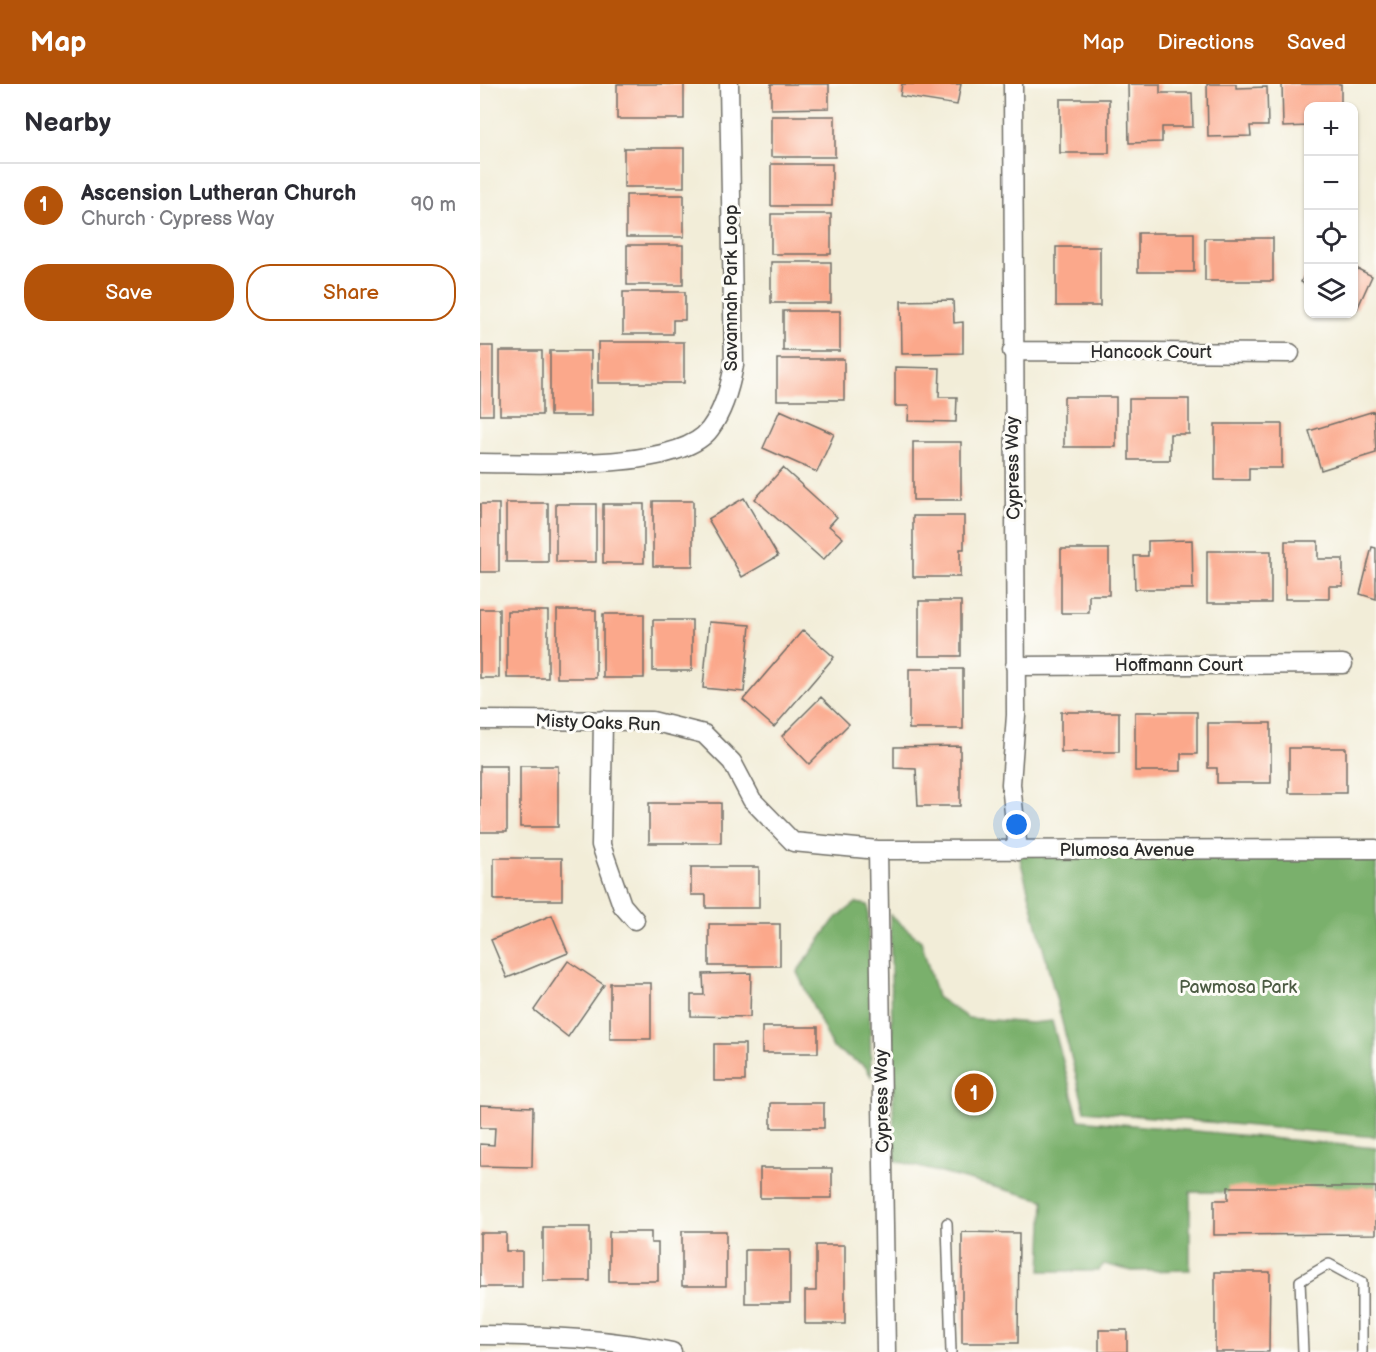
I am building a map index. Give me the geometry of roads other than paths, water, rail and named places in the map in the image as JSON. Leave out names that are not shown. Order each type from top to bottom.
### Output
[{"type":"street","name":"Savannah Park Loop","points":[[480,463],[608,461],[680,450],[709,430],[730,389],[734,365],[729,84]]},
{"type":"street","name":"Cypress Way","points":[[1013,84],[1012,351],[1016,715],[1011,784],[1018,851]]},
{"type":"street","name":"Hancock Court","points":[[1012,351],[1290,353]]},
{"type":"street","name":"Hoffmann Court","points":[[1015,666],[1343,664]]},
{"type":"street","name":"Misty Oaks Run","points":[[480,720],[652,721],[704,734],[732,762],[752,800],[793,842],[878,850]]},
{"type":"street","points":[[603,720],[600,845],[622,905],[635,920]]},
{"type":"street","name":"Plumosa Avenue","points":[[878,850],[1376,849]]},
{"type":"street","name":"Cypress Way","points":[[878,850],[886,1352]]},
{"type":"street","points":[[480,1335],[561,1336],[606,1340],[672,1352]]},
{"type":"lane","points":[[947,1223],[951,1352]]},
{"type":"lane","points":[[1303,1352],[1300,1281],[1329,1264],[1362,1282],[1362,1352]]},
{"type":"place","name":"Ascension Lutheran Church","points":[[974,1093]]},
{"type":"park label","name":"Pawmosa Park","points":[[1238,987]]}]
